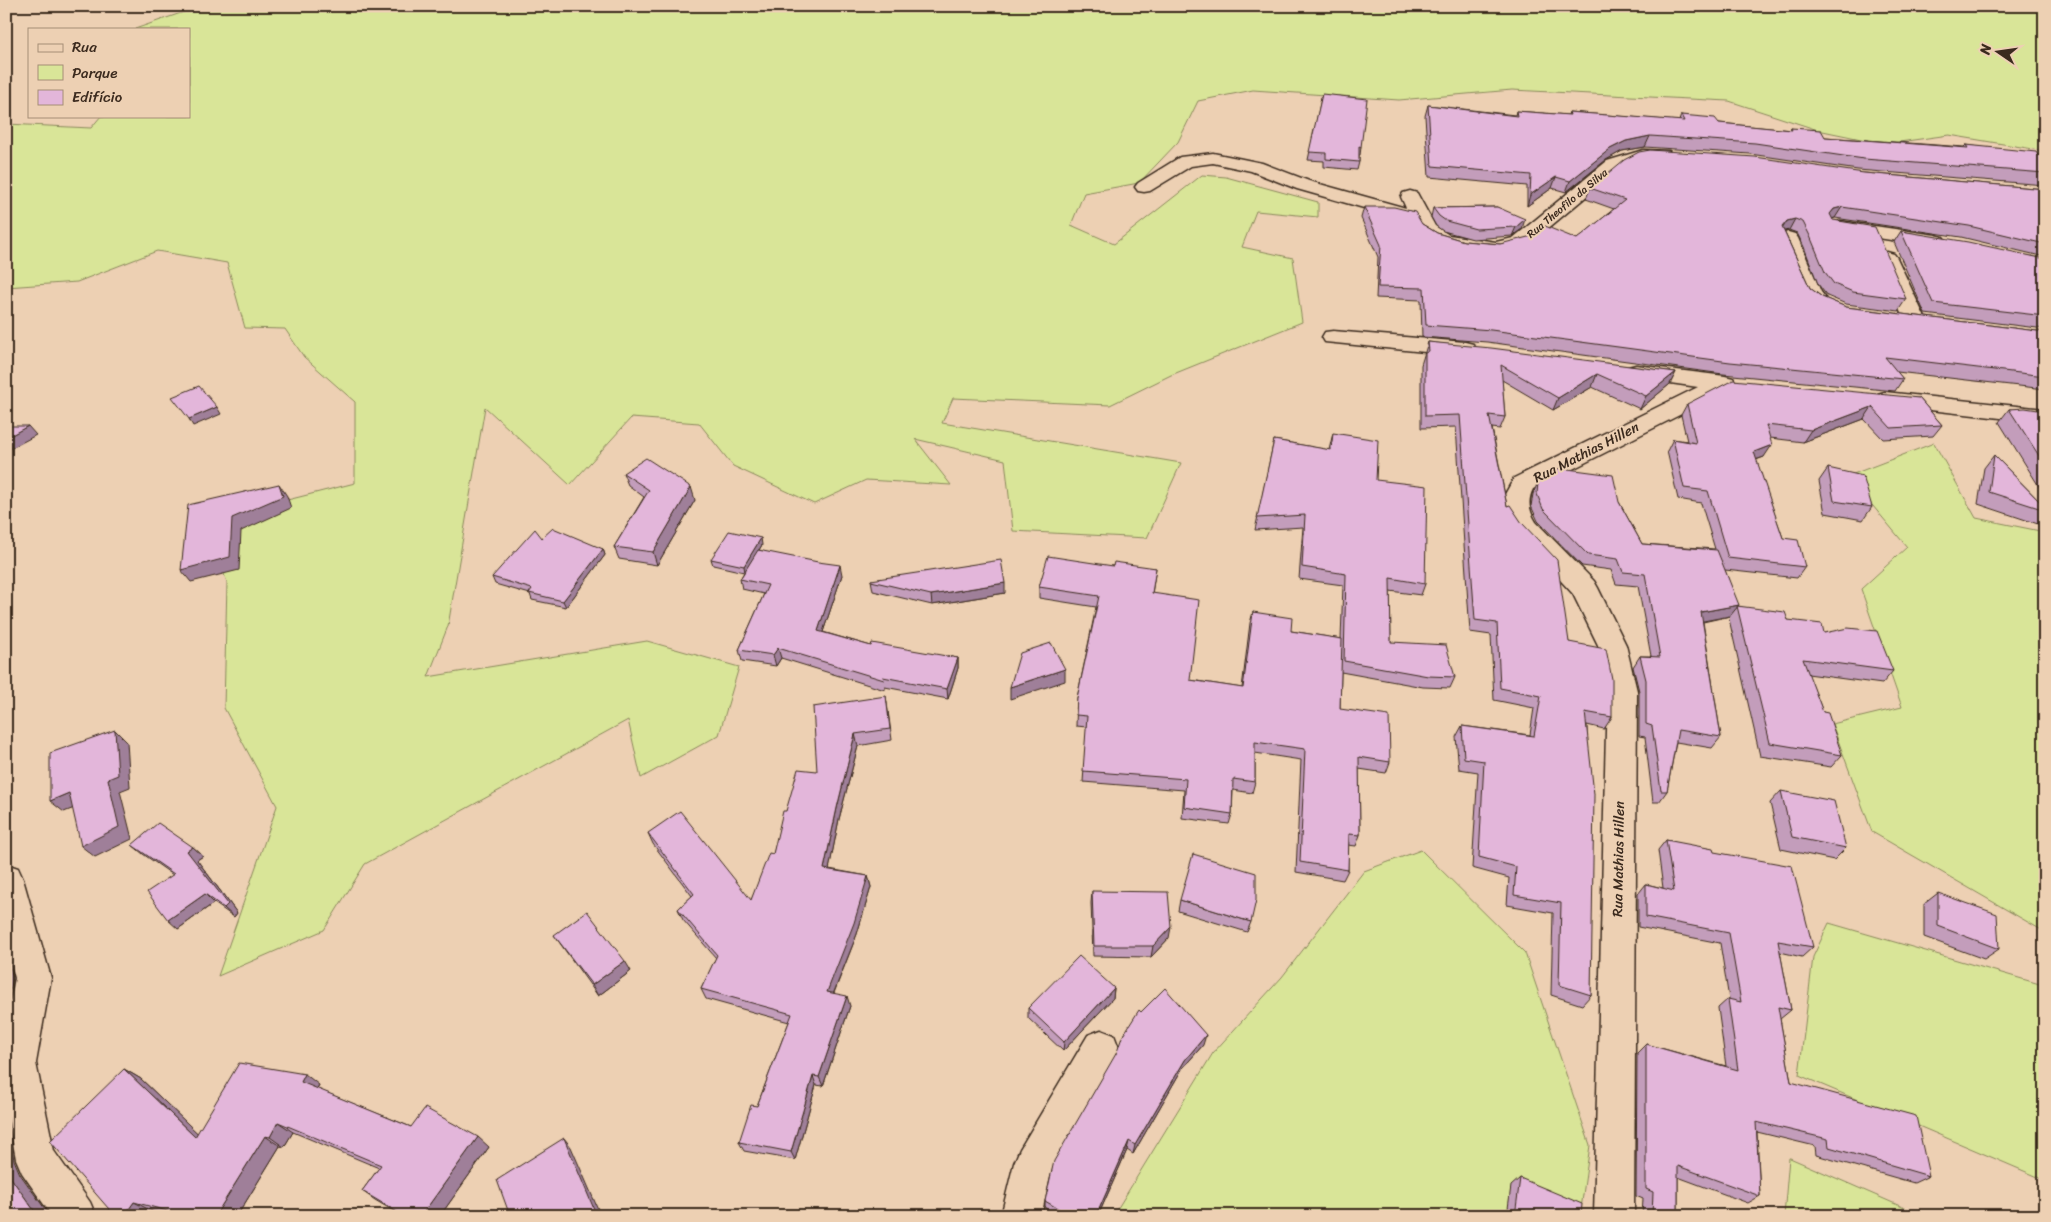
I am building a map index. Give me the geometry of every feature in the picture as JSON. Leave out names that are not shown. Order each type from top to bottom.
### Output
[{"type":"street","name":"Rua Theofilo da Silva","points":[[1410,197],[1427,230],[1442,239],[1461,244],[1496,248],[1520,242],[1612,165],[1629,157],[1645,154],[1680,156]]},
{"type":"street","points":[[1144,187],[1186,161],[1213,158],[1256,168],[1303,185],[1421,218]]},
{"type":"street","points":[[1835,226],[1952,243]]},
{"type":"street","points":[[1878,233],[1915,320]]},
{"type":"street","points":[[1788,238],[1812,295],[1831,307]]},
{"type":"street","points":[[1333,337],[1487,351]]},
{"type":"street","name":"Rua Mathias Hillen","points":[[1613,369],[1732,384],[1523,484],[1516,498],[1518,514],[1527,528],[1584,588],[1612,645],[1622,691],[1617,913],[1614,1216]]},
{"type":"street","points":[[1865,397],[2045,416]]},
{"type":"street","points":[[6,878],[33,978],[17,1062],[36,1159],[76,1216]]},
{"type":"street","points":[[1021,1216],[1034,1163],[1101,1048]]},
{"type":"green space","points":[[201,6],[315,6],[331,11],[343,6],[2045,6],[2045,151],[1949,135],[1885,144],[1818,130],[1729,101],[1512,90],[1399,100],[1253,90],[1198,101],[1178,142],[1139,183],[1084,193],[1071,225],[1114,244],[1202,175],[1226,177],[1318,202],[1318,217],[1256,211],[1242,247],[1293,258],[1302,322],[1171,375],[1110,405],[953,398],[942,423],[1181,463],[1147,538],[1013,531],[1005,460],[915,439],[951,485],[866,480],[814,504],[733,466],[699,423],[631,418],[570,485],[485,407],[448,626],[428,677],[647,641],[739,667],[719,735],[641,778],[628,720],[365,864],[324,930],[218,976],[277,806],[224,708],[227,582],[204,521],[355,483],[355,402],[304,357],[285,329],[245,328],[227,263],[157,251],[77,282],[6,287],[6,124],[91,128],[99,118],[190,118],[190,28],[138,28]]},
{"type":"green space","points":[[1934,443],[1976,518],[2045,532],[2045,932],[1872,832],[1832,724],[1902,707],[1861,589],[1907,547],[1848,476]]},
{"type":"green space","points":[[1421,850],[1525,953],[1590,1145],[1580,1216],[1113,1216],[1213,1053],[1282,977],[1364,871]]},
{"type":"green space","points":[[1829,923],[2043,985],[2045,953],[2045,1180],[1799,1075],[1813,957]]},
{"type":"green space","points":[[1790,1158],[1923,1216],[1784,1216]]},
{"type":"building","points":[[1322,94],[1367,99],[1361,147],[1359,146],[1359,162],[1326,159],[1326,153],[1309,152]]},
{"type":"building","points":[[1428,105],[1517,116],[1516,111],[1570,115],[1569,112],[1684,121],[1681,115],[1715,118],[1719,123],[1792,130],[1791,128],[1821,130],[1825,137],[1968,148],[1966,145],[2036,152],[2038,155],[2045,156],[2045,173],[1864,159],[1755,143],[1650,136],[1626,141],[1610,149],[1570,181],[1556,177],[1530,195],[1531,175],[1432,166]]},
{"type":"building","points":[[1650,150],[1755,157],[1864,173],[2045,189],[2045,244],[1969,226],[1842,207],[1834,209],[1830,214],[1833,220],[1875,227],[1906,299],[1853,292],[1834,284],[1825,272],[1803,222],[1795,219],[1787,221],[1782,227],[1810,288],[1822,297],[1846,307],[2045,332],[2045,376],[1885,357],[1903,379],[1730,362],[1491,330],[1426,325],[1424,288],[1378,287],[1381,245],[1364,207],[1394,207],[1415,212],[1422,224],[1437,233],[1464,241],[1500,244],[1532,236],[1545,226],[1577,239],[1625,200],[1590,188],[1624,160],[1639,152]]},
{"type":"building","points":[[1497,207],[1525,219],[1516,227],[1476,229],[1446,221],[1433,208]]},
{"type":"building","points":[[1901,231],[1968,242],[2045,259],[2045,316],[1933,303]]},
{"type":"building","points":[[1428,342],[1491,348],[1676,372],[1646,396],[1597,374],[1558,398],[1501,365],[1505,417],[1489,415],[1507,506],[1510,505],[1522,523],[1557,560],[1569,642],[1606,649],[1612,679],[1612,717],[1585,712],[1594,794],[1591,995],[1559,985],[1561,903],[1514,895],[1516,867],[1479,857],[1484,761],[1464,758],[1462,726],[1534,736],[1541,696],[1500,688],[1497,623],[1475,620],[1460,415],[1425,416],[1425,353],[1429,351]]},
{"type":"building","points":[[1733,380],[1919,398],[1942,425],[1891,428],[1872,407],[1811,430],[1766,425],[1772,445],[1754,452],[1783,538],[1798,540],[1805,567],[1728,558],[1708,491],[1684,488],[1673,439],[1696,443],[1687,404]]},
{"type":"building","points":[[199,386],[217,407],[189,419],[172,397]]},
{"type":"building","points":[[2025,408],[2045,411],[2045,465],[2009,409]]},
{"type":"building","points":[[6,426],[28,426],[6,438]]},
{"type":"building","points":[[1333,433],[1378,440],[1376,480],[1427,486],[1425,584],[1390,578],[1391,642],[1446,645],[1455,677],[1428,676],[1344,661],[1346,574],[1302,567],[1305,515],[1257,518],[1274,440],[1331,450]]},
{"type":"building","points":[[1994,455],[2045,507],[2045,510],[1989,492]]},
{"type":"building","points":[[646,458],[691,487],[653,552],[614,547],[649,490],[623,473]]},
{"type":"building","points":[[1560,468],[1613,475],[1619,502],[1642,544],[1717,550],[1739,605],[1701,612],[1721,737],[1678,730],[1667,791],[1661,791],[1652,726],[1646,724],[1646,680],[1640,656],[1660,657],[1645,574],[1623,572],[1618,559],[1588,555],[1543,509],[1537,494],[1538,482],[1543,477]]},
{"type":"building","points":[[1828,468],[1863,476],[1872,507],[1834,501]]},
{"type":"building","points":[[279,484],[283,496],[232,518],[230,557],[181,570],[188,505]]},
{"type":"building","points":[[553,528],[603,549],[563,601],[529,593],[532,589],[492,577],[535,529],[542,538]]},
{"type":"building","points":[[729,531],[761,538],[744,566],[711,559]]},
{"type":"building","points":[[758,550],[840,565],[818,631],[871,646],[872,643],[958,658],[947,689],[883,677],[884,680],[778,648],[773,655],[739,650],[768,585],[740,579]]},
{"type":"building","points":[[1048,556],[1113,566],[1114,562],[1156,568],[1152,593],[1199,600],[1190,680],[1243,688],[1253,612],[1292,618],[1291,631],[1342,639],[1340,709],[1389,716],[1390,762],[1359,757],[1360,835],[1349,834],[1348,870],[1300,862],[1305,749],[1255,742],[1255,782],[1233,779],[1232,814],[1184,807],[1186,779],[1083,771],[1087,716],[1076,715],[1077,698],[1099,596],[1039,587]]},
{"type":"building","points":[[1001,560],[1005,583],[931,595],[871,581],[871,580]]},
{"type":"building","points":[[1737,606],[1785,612],[1788,620],[1822,624],[1824,633],[1848,628],[1877,631],[1893,671],[1803,659],[1823,712],[1828,713],[1842,755],[1770,743]]},
{"type":"building","points":[[1051,643],[1065,669],[1010,687],[1020,653]]},
{"type":"building","points":[[886,696],[890,729],[855,734],[824,869],[868,876],[854,923],[827,992],[847,996],[819,1077],[813,1076],[791,1152],[739,1142],[751,1105],[757,1106],[792,1014],[701,989],[717,955],[678,909],[694,894],[648,833],[680,811],[751,900],[769,853],[773,854],[783,811],[786,811],[798,769],[817,771],[813,707]]},
{"type":"building","points":[[115,730],[118,775],[108,779],[119,827],[81,846],[69,793],[50,801],[50,753]]},
{"type":"building","points":[[1781,791],[1834,801],[1846,848],[1792,837]]},
{"type":"building","points":[[158,823],[193,847],[187,851],[228,904],[224,908],[205,894],[168,920],[147,892],[174,874],[132,845]]},
{"type":"building","points":[[1666,840],[1713,849],[1714,852],[1792,866],[1813,947],[1778,941],[1791,1010],[1778,1007],[1791,1082],[1916,1116],[1929,1176],[1829,1147],[1828,1139],[1756,1122],[1760,1196],[1678,1166],[1678,1216],[1652,1216],[1653,1192],[1646,1189],[1646,1044],[1738,1070],[1728,999],[1741,1002],[1729,933],[1646,917],[1646,884],[1674,891]]},
{"type":"building","points":[[1193,854],[1256,873],[1256,900],[1251,922],[1180,900]]},
{"type":"building","points":[[1092,891],[1168,892],[1171,927],[1153,946],[1094,946]]},
{"type":"building","points":[[1938,893],[1997,914],[1999,949],[1938,926]]},
{"type":"building","points":[[587,911],[625,961],[592,985],[554,935]]},
{"type":"building","points":[[1079,956],[1114,988],[1064,1042],[1028,1008]]},
{"type":"building","points":[[1165,988],[1206,1035],[1185,1060],[1135,1145],[1129,1141],[1096,1216],[1071,1216],[1045,1201],[1054,1161],[1117,1052],[1122,1037],[1139,1010],[1141,1012]]},
{"type":"building","points":[[239,1063],[305,1074],[301,1082],[411,1127],[425,1108],[478,1137],[421,1216],[404,1216],[362,1191],[381,1165],[278,1122],[270,1137],[265,1136],[215,1216],[186,1216],[134,1202],[124,1216],[115,1216],[50,1141],[124,1069],[195,1137]]},
{"type":"building","points":[[564,1138],[594,1209],[583,1216],[510,1216],[497,1180]]},
{"type":"building","points":[[6,1171],[38,1216],[6,1216]]},
{"type":"building","points":[[1520,1178],[1582,1204],[1581,1216],[1515,1216]]}]
